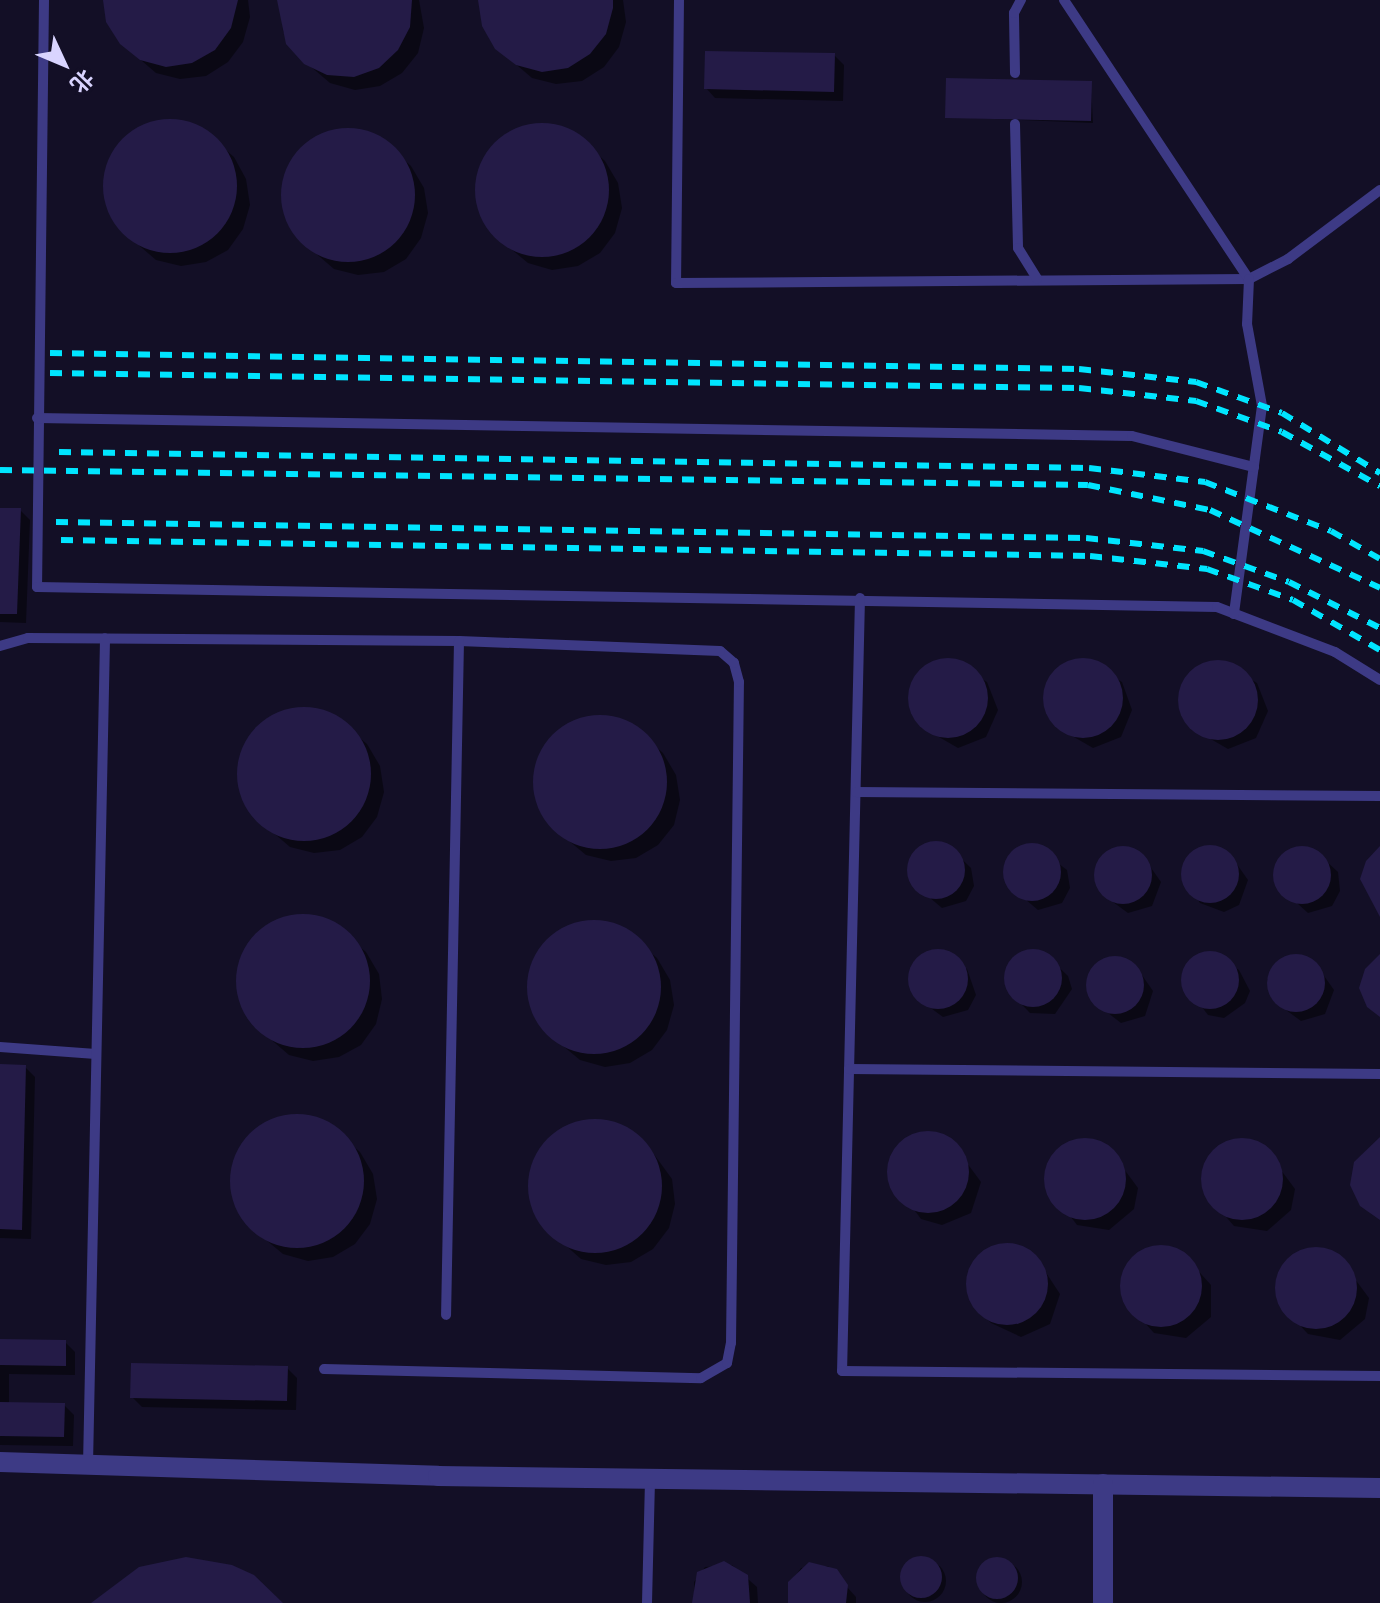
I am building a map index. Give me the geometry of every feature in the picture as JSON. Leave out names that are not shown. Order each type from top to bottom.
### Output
[{"type":"street","points":[[0,1462],[650,1478],[1380,1488]]},
{"type":"street","points":[[1103,1484],[1103,1603]]},
{"type":"lane","points":[[44,0],[37,587],[860,598],[1217,607],[1335,652],[1380,680]]},
{"type":"lane","points":[[679,0],[676,283],[1037,278],[1249,279],[1288,259],[1380,190]]},
{"type":"lane","points":[[1015,73],[1014,13],[1021,0]]},
{"type":"lane","points":[[1064,0],[1249,279],[1247,324],[1262,406],[1234,614]]},
{"type":"lane","points":[[1015,124],[1018,248],[1037,278]]},
{"type":"lane","points":[[37,418],[1132,436],[1254,467]]},
{"type":"lane","points":[[860,598],[842,1371],[1380,1376]]},
{"type":"lane","points":[[0,646],[28,638],[105,638],[459,641],[710,648],[728,656],[738,672],[731,1354],[720,1371],[701,1378],[324,1369]]},
{"type":"lane","points":[[88,1465],[105,638]]},
{"type":"lane","points":[[446,1315],[459,641]]},
{"type":"lane","points":[[856,792],[1380,796]]},
{"type":"lane","points":[[0,1047],[96,1054]]},
{"type":"lane","points":[[849,1069],[1380,1074]]},
{"type":"lane","points":[[647,1603],[650,1478]]},
{"type":"building","points":[[103,0],[238,0],[231,28],[215,50],[192,63],[166,67],[140,60],[120,44],[106,22]]},
{"type":"building","points":[[277,0],[412,0],[410,27],[398,50],[379,68],[354,77],[327,75],[304,64],[286,44]]},
{"type":"building","points":[[478,0],[613,0],[613,8],[606,34],[590,54],[568,68],[542,72],[516,65],[495,49],[482,26]]},
{"type":"building","points":[[705,51],[835,53],[834,92],[704,89]]},
{"type":"building","points":[[946,78],[1092,81],[1091,121],[945,118]]},
{"type":"building","points":[[170,119],[196,124],[218,138],[232,160],[237,186],[232,212],[218,234],[196,248],[170,253],[144,248],[122,234],[108,212],[103,186],[108,160],[122,138],[144,124]]},
{"type":"building","points":[[542,123],[568,128],[590,142],[604,164],[609,190],[604,216],[590,238],[568,252],[542,257],[516,252],[494,238],[480,216],[475,190],[480,164],[494,142],[516,128]]},
{"type":"building","points":[[348,128],[374,133],[396,147],[410,169],[415,195],[410,221],[396,243],[374,257],[348,262],[322,257],[300,243],[286,221],[281,195],[286,169],[300,147],[322,133]]},
{"type":"building","points":[[0,508],[21,508],[17,614],[0,614]]},
{"type":"building","points":[[940,658],[956,658],[977,669],[988,690],[988,706],[977,727],[956,738],[940,738],[926,732],[914,720],[908,706],[908,690],[914,676],[926,664]]},
{"type":"building","points":[[1075,658],[1091,658],[1112,669],[1123,690],[1123,706],[1112,727],[1091,738],[1075,738],[1061,732],[1049,720],[1043,706],[1043,690],[1049,676],[1061,664]]},
{"type":"building","points":[[1210,660],[1226,660],[1240,666],[1252,678],[1258,700],[1252,722],[1240,734],[1226,740],[1210,740],[1196,734],[1184,722],[1178,708],[1178,692],[1184,678],[1196,666]]},
{"type":"building","points":[[304,707],[330,712],[351,727],[366,748],[371,774],[366,800],[351,821],[330,836],[304,841],[278,836],[257,821],[242,800],[237,774],[242,748],[257,727],[278,712]]},
{"type":"building","points":[[600,715],[626,720],[647,735],[662,756],[667,782],[662,808],[647,829],[626,844],[600,849],[574,844],[553,829],[538,808],[533,782],[538,756],[553,735],[574,720]]},
{"type":"building","points":[[936,841],[957,849],[965,870],[957,891],[936,899],[915,891],[907,870],[915,849]]},
{"type":"building","points":[[1032,843],[1053,851],[1061,872],[1053,893],[1032,901],[1011,893],[1003,872],[1011,851]]},
{"type":"building","points":[[1210,845],[1231,853],[1239,874],[1231,895],[1210,903],[1189,895],[1181,874],[1189,853]]},
{"type":"building","points":[[1123,846],[1144,854],[1152,875],[1144,896],[1123,904],[1102,896],[1094,875],[1102,854]]},
{"type":"building","points":[[1302,846],[1323,854],[1331,875],[1323,896],[1302,904],[1281,896],[1273,875],[1281,854]]},
{"type":"building","points":[[1380,846],[1380,917],[1360,879],[1366,861]]},
{"type":"building","points":[[303,914],[329,919],[350,934],[365,955],[370,981],[365,1007],[350,1028],[329,1043],[303,1048],[277,1043],[256,1028],[241,1007],[236,981],[241,955],[256,934],[277,919]]},
{"type":"building","points":[[594,920],[620,925],[641,940],[656,961],[661,987],[656,1013],[641,1034],[620,1049],[594,1054],[568,1049],[547,1034],[532,1013],[527,987],[532,961],[547,940],[568,925]]},
{"type":"building","points":[[938,949],[959,958],[968,979],[959,1000],[938,1009],[917,1000],[908,979],[917,958]]},
{"type":"building","points":[[1033,949],[1054,957],[1062,978],[1054,999],[1033,1007],[1012,999],[1004,978],[1012,957]]},
{"type":"building","points":[[1210,951],[1231,959],[1239,980],[1231,1001],[1210,1009],[1189,1001],[1181,980],[1189,959]]},
{"type":"building","points":[[1296,954],[1317,962],[1325,983],[1317,1004],[1296,1012],[1275,1004],[1267,983],[1275,962]]},
{"type":"building","points":[[1380,954],[1380,1017],[1367,1007],[1359,988],[1365,969]]},
{"type":"building","points":[[1115,956],[1136,964],[1144,985],[1136,1006],[1115,1014],[1094,1006],[1086,985],[1094,964]]},
{"type":"building","points":[[0,1064],[26,1065],[22,1230],[0,1229]]},
{"type":"building","points":[[297,1114],[323,1119],[344,1134],[359,1155],[364,1181],[359,1207],[344,1228],[323,1243],[297,1248],[271,1243],[250,1228],[235,1207],[230,1181],[235,1155],[250,1134],[271,1119]]},
{"type":"building","points":[[595,1119],[621,1124],[642,1139],[657,1160],[662,1186],[657,1212],[642,1233],[621,1248],[595,1253],[569,1248],[548,1233],[533,1212],[528,1186],[533,1160],[548,1139],[569,1124]]},
{"type":"building","points":[[928,1131],[944,1135],[957,1143],[965,1156],[969,1172],[965,1188],[957,1201],[944,1209],[928,1213],[912,1209],[899,1201],[891,1188],[887,1172],[891,1156],[899,1143],[912,1135]]},
{"type":"building","points":[[1380,1137],[1380,1220],[1360,1206],[1350,1185],[1354,1162]]},
{"type":"building","points":[[1085,1138],[1101,1142],[1114,1150],[1122,1163],[1126,1179],[1122,1195],[1114,1208],[1101,1216],[1085,1220],[1069,1216],[1056,1208],[1048,1195],[1044,1179],[1048,1163],[1056,1150],[1069,1142]]},
{"type":"building","points":[[1242,1138],[1258,1142],[1271,1150],[1279,1163],[1283,1179],[1279,1195],[1271,1208],[1258,1216],[1242,1220],[1226,1216],[1213,1208],[1205,1195],[1201,1179],[1205,1163],[1213,1150],[1226,1142]]},
{"type":"building","points":[[1007,1243],[1023,1247],[1036,1255],[1044,1268],[1048,1284],[1044,1300],[1036,1313],[1023,1321],[1007,1325],[991,1321],[978,1313],[970,1300],[966,1284],[970,1268],[978,1255],[991,1247]]},
{"type":"building","points":[[1161,1245],[1177,1249],[1190,1257],[1198,1270],[1202,1286],[1198,1302],[1190,1315],[1177,1323],[1161,1327],[1145,1323],[1132,1315],[1124,1302],[1120,1286],[1124,1270],[1132,1257],[1145,1249]]},
{"type":"building","points":[[1316,1247],[1332,1251],[1345,1259],[1353,1272],[1357,1288],[1353,1304],[1345,1317],[1332,1325],[1316,1329],[1300,1325],[1287,1317],[1279,1304],[1275,1288],[1279,1272],[1287,1259],[1300,1251]]},
{"type":"building","points":[[0,1339],[66,1340],[66,1366],[0,1365]]},
{"type":"building","points":[[131,1363],[288,1366],[287,1401],[130,1398]]},
{"type":"building","points":[[0,1402],[65,1403],[64,1437],[0,1436]]},
{"type":"building","points":[[921,1556],[936,1562],[942,1577],[936,1592],[921,1598],[906,1592],[900,1577],[906,1562]]},
{"type":"building","points":[[186,1557],[232,1565],[254,1575],[283,1603],[91,1603],[139,1567]]},
{"type":"building","points":[[997,1557],[1012,1563],[1018,1578],[1012,1593],[997,1599],[982,1593],[976,1578],[982,1563]]},
{"type":"building","points":[[724,1561],[748,1575],[750,1603],[692,1603],[697,1572]]},
{"type":"building","points":[[809,1562],[837,1569],[848,1585],[846,1603],[788,1603],[788,1582]]},
{"type":"railway","points":[[50,353],[1079,369],[1196,382],[1282,413],[1380,473]]},
{"type":"railway","points":[[50,373],[1079,388],[1196,401],[1282,432],[1380,486]]},
{"type":"railway","points":[[59,452],[1089,468],[1205,482],[1331,531],[1380,559]]},
{"type":"railway","points":[[0,470],[1088,485],[1210,510],[1380,588]]},
{"type":"railway","points":[[56,522],[1086,538],[1203,551],[1289,582],[1380,628]]},
{"type":"railway","points":[[61,540],[1090,556],[1207,569],[1293,600],[1380,650]]}]
